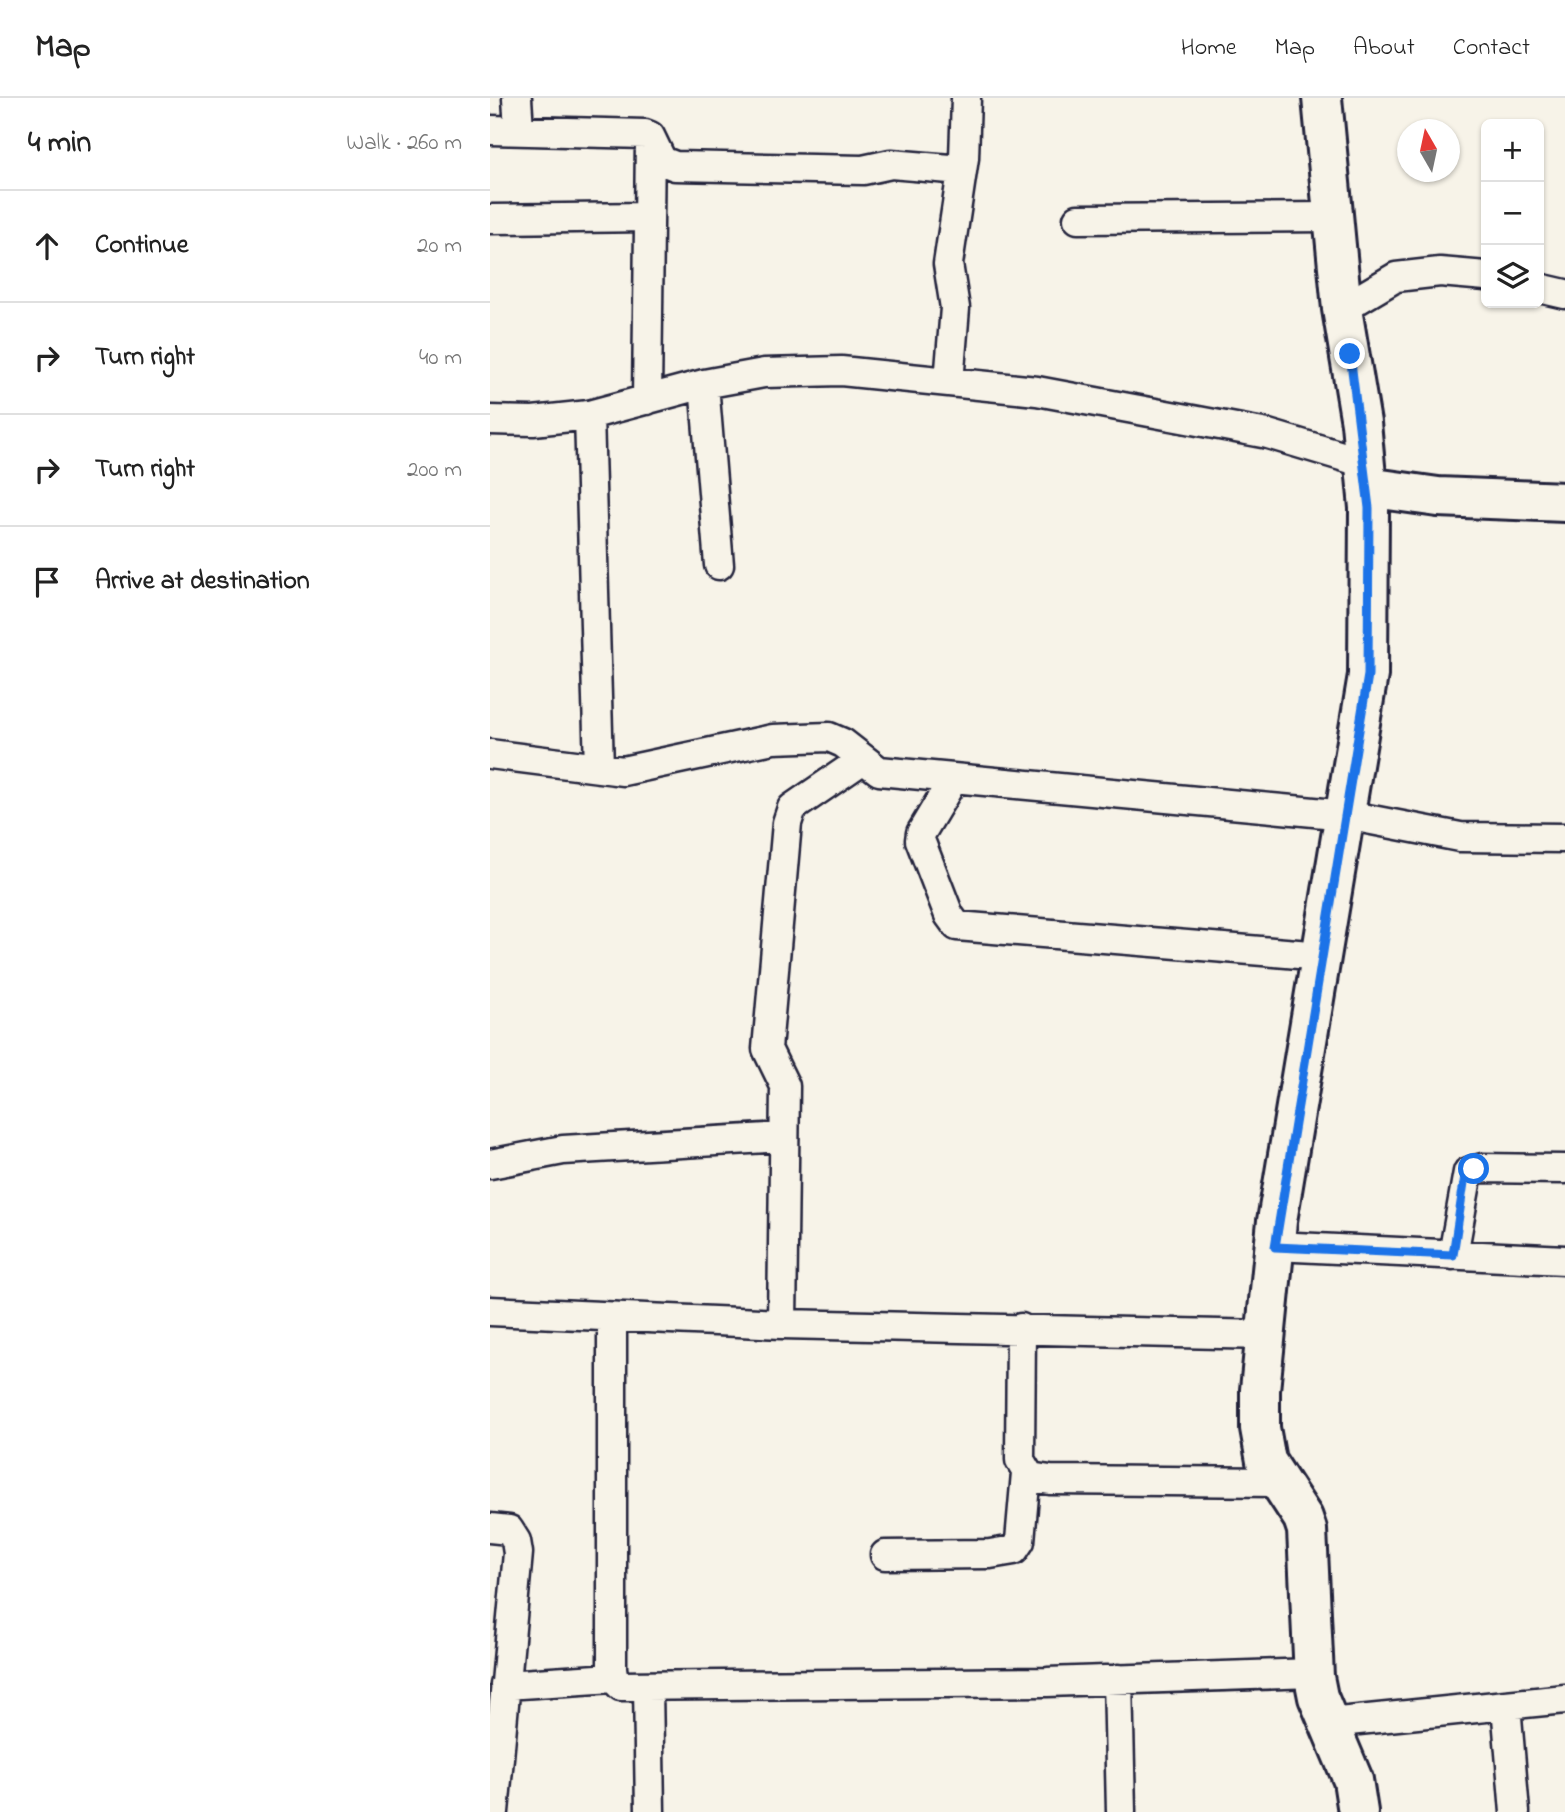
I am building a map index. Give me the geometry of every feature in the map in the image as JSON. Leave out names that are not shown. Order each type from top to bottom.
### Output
[{"type":"street","points":[[516,98],[519,130]]},
{"type":"street","points":[[949,382],[955,308],[948,264],[962,170],[966,98]]},
{"type":"street","points":[[1322,98],[1342,309],[1366,475],[1368,675],[1275,1247],[1260,1429],[1266,1461],[1303,1518],[1307,1530],[1313,1673],[1318,1697],[1353,1780],[1358,1812]]},
{"type":"street","points":[[490,130],[635,132],[650,136],[663,161],[675,166],[863,170],[891,164],[962,170]]},
{"type":"street","points":[[648,400],[650,136]]},
{"type":"street","points":[[490,219],[649,217]]},
{"type":"street","points":[[1078,219],[1333,217]]},
{"type":"street","points":[[1342,309],[1396,277],[1440,272],[1481,276]]},
{"type":"street","points":[[1544,289],[1565,294]]},
{"type":"street","points":[[490,421],[589,415],[704,384],[764,373],[841,371],[1037,391],[1268,434],[1366,475],[1438,497],[1565,502]]},
{"type":"street","points":[[704,384],[719,565]]},
{"type":"street","points":[[589,415],[599,768]]},
{"type":"street","points":[[490,754],[599,768],[636,769],[789,736],[835,739],[879,771],[1346,814],[1460,837],[1565,838]]},
{"type":"street","points":[[782,1324],[785,1086],[767,1049],[789,815],[792,808],[862,760]]},
{"type":"street","points":[[954,778],[921,833],[920,840],[949,915],[957,926],[1322,956]]},
{"type":"street","points":[[490,1164],[563,1150],[783,1137]]},
{"type":"street","points":[[1453,1255],[1468,1172],[1482,1168],[1565,1170]]},
{"type":"street","points":[[1275,1247],[1565,1260]]},
{"type":"street","points":[[490,1311],[782,1324],[1266,1335]]},
{"type":"street","points":[[612,1317],[613,1678]]},
{"type":"street","points":[[885,1555],[990,1554],[1014,1550],[1020,1541],[1026,1474],[1020,1460],[1021,1328]]},
{"type":"street","points":[[1026,1474],[1050,1480],[1279,1482]]},
{"type":"street","points":[[490,1528],[509,1530],[516,1541],[518,1553],[494,1812]]},
{"type":"street","points":[[505,1685],[613,1678],[625,1687],[1313,1673]]},
{"type":"street","points":[[1118,1679],[1121,1812]]},
{"type":"street","points":[[648,1686],[650,1812]]},
{"type":"street","points":[[1329,1723],[1565,1699]]},
{"type":"street","points":[[1506,1705],[1515,1812]]},
{"type":"route","points":[[1350,354],[1361,423],[1369,508],[1368,675],[1277,1221],[1275,1247],[1453,1255],[1465,1176],[1474,1169]]}]
